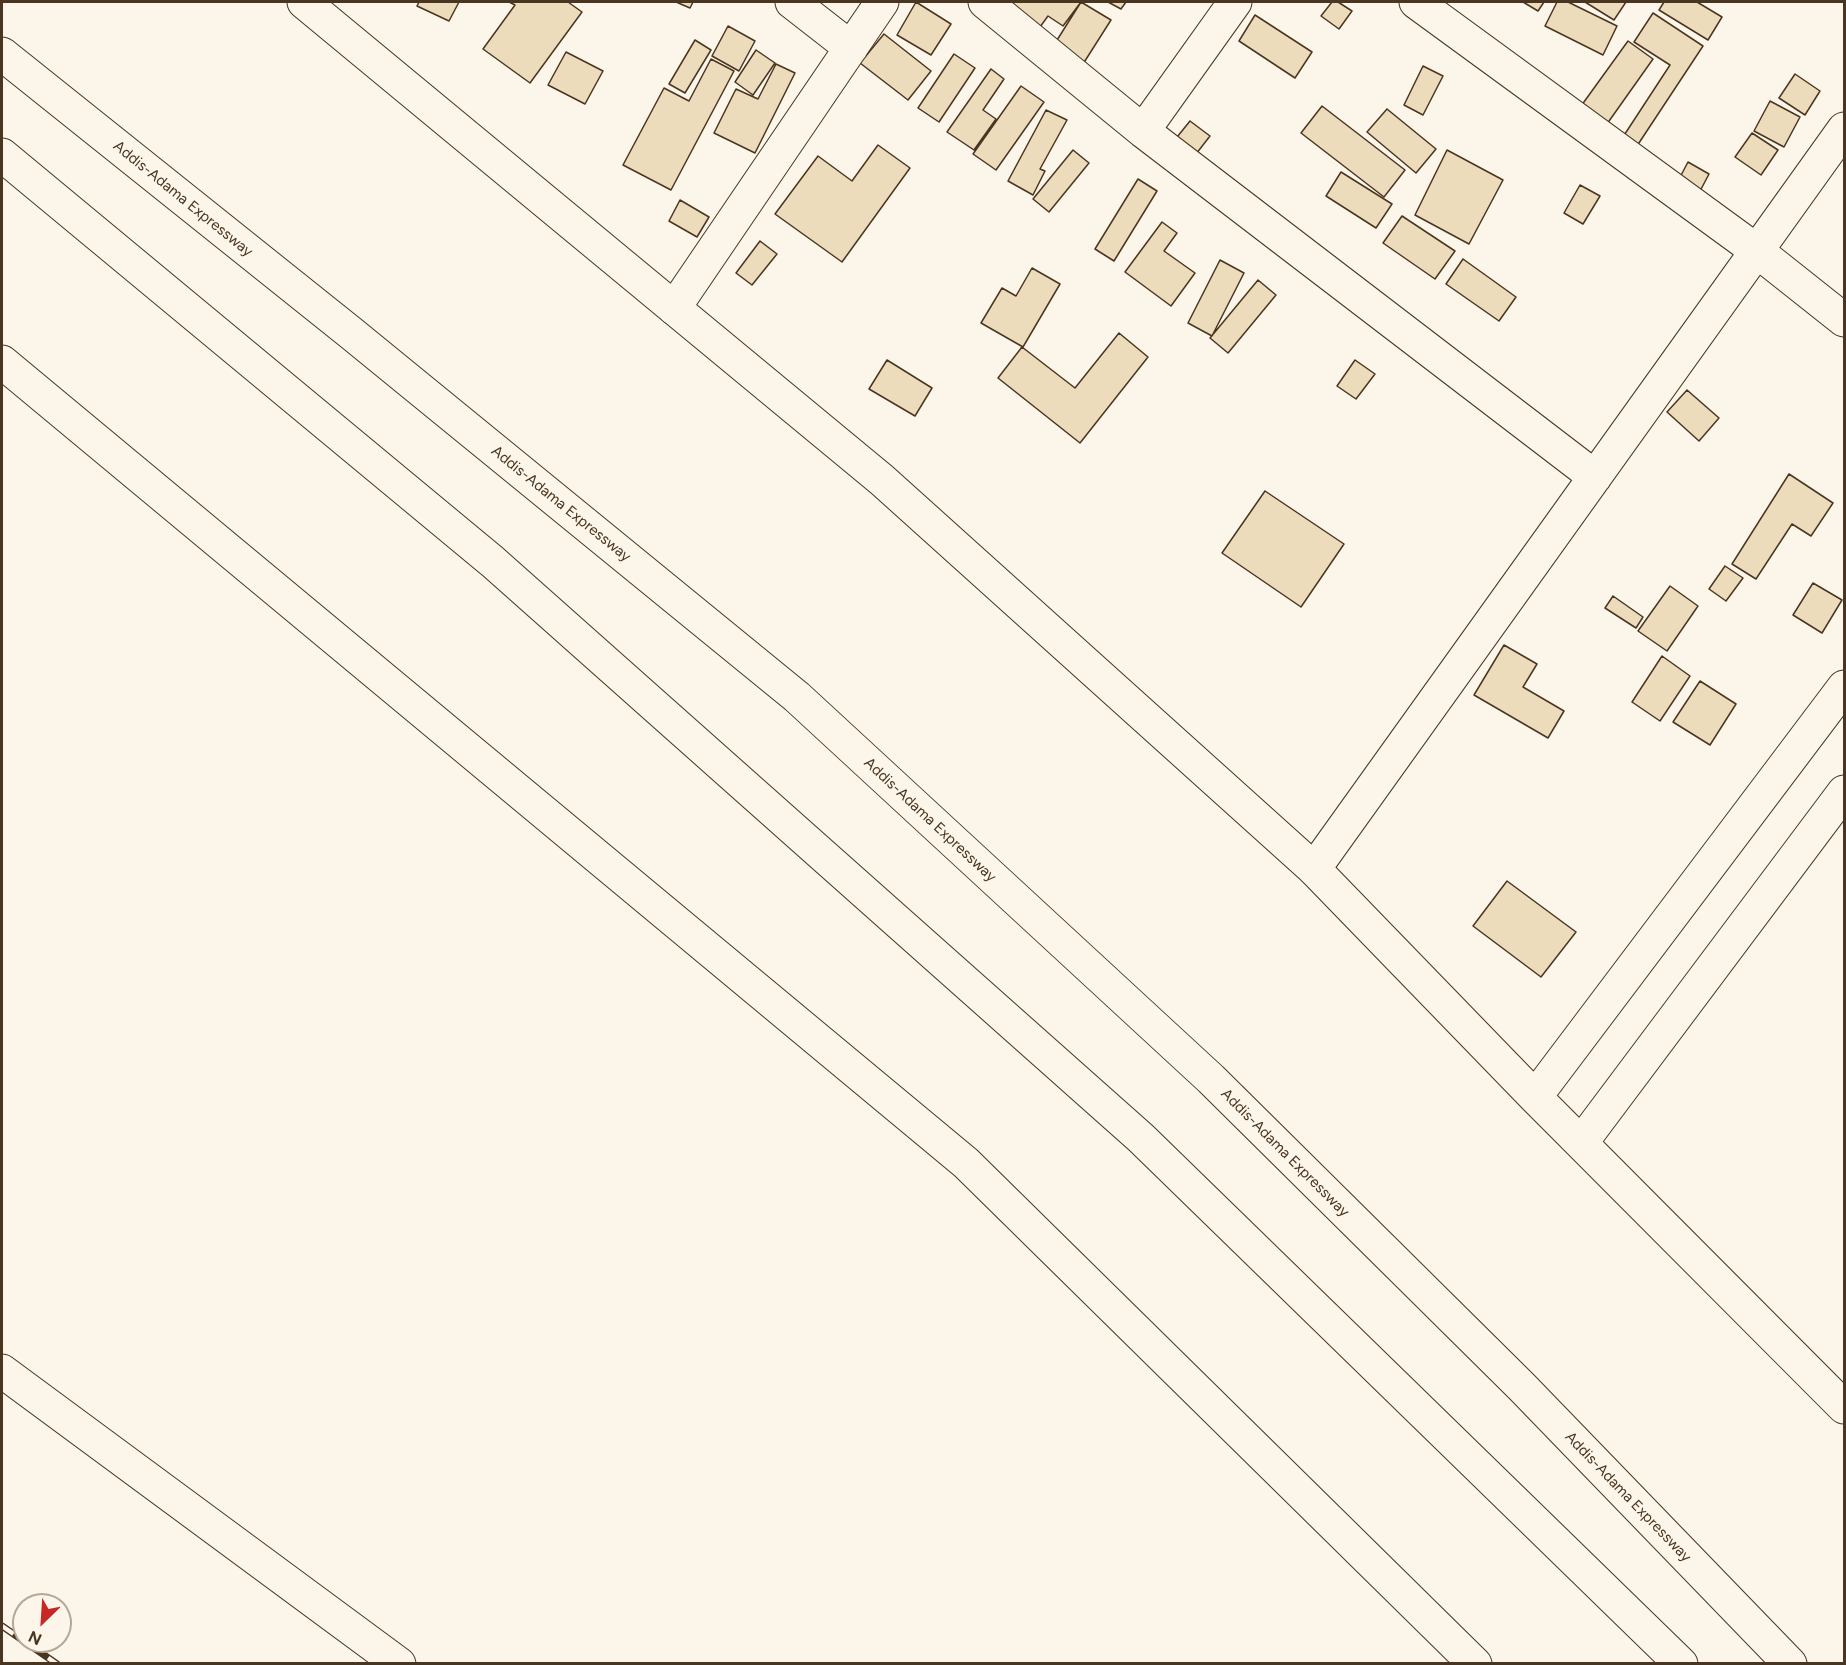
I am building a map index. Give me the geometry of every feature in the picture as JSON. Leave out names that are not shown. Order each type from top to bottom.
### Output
[{"type":"main road","points":[[304,2],[882,480],[1314,869],[1535,1097],[1845,1407]]},
{"type":"main road","points":[[792,2],[851,48]]},
{"type":"main road","points":[[674,308],[882,2]]},
{"type":"main road","points":[[985,2],[1143,131],[1595,477]]},
{"type":"main road","points":[[1143,131],[1235,2]]},
{"type":"main road","points":[[1416,2],[1757,251],[1845,320]]},
{"type":"main road","name":"Addis-Adama Expressway","points":[[2,54],[360,341],[797,697],[1210,1079],[1522,1387],[1790,1664]]},
{"type":"main road","points":[[1314,869],[1845,129]]},
{"type":"main road","points":[[2,155],[493,562],[1132,1130],[1681,1664]]},
{"type":"main road","points":[[2,362],[966,1163],[1475,1664]]},
{"type":"main road","points":[[1535,1097],[1845,687]]},
{"type":"main road","points":[[1581,1143],[1845,792]]},
{"type":"main road","points":[[2,1371],[399,1664]]},
{"type":"building","points":[[419,2],[459,2],[449,21],[417,6]]},
{"type":"building","points":[[509,2],[568,2],[582,12],[530,83],[483,49],[515,5]]},
{"type":"building","points":[[676,2],[693,2],[690,8]]},
{"type":"building","points":[[916,2],[951,24],[931,55],[897,35]]},
{"type":"building","points":[[981,2],[1081,2],[1063,26],[1048,16],[1032,38]]},
{"type":"building","points":[[1081,2],[1111,20],[1076,75],[1047,56]]},
{"type":"building","points":[[1108,2],[1126,2],[1121,9]]},
{"type":"building","points":[[1332,2],[1338,2],[1352,11],[1339,29],[1321,16]]},
{"type":"building","points":[[1523,2],[1544,2],[1538,11]]},
{"type":"building","points":[[1557,2],[1568,2],[1617,26],[1603,55],[1545,26]]},
{"type":"building","points":[[1585,2],[1626,2],[1614,20]]},
{"type":"building","points":[[1664,2],[1697,2],[1722,17],[1708,40],[1659,10]]},
{"type":"building","points":[[1653,13],[1703,46],[1633,152],[1619,143],[1670,65],[1634,42]]},
{"type":"building","points":[[1255,15],[1312,52],[1295,78],[1239,41]]},
{"type":"building","points":[[728,26],[755,41],[739,71],[712,56]]},
{"type":"building","points":[[884,34],[931,71],[908,100],[860,63]]},
{"type":"building","points":[[695,40],[711,50],[685,93],[669,84]]},
{"type":"building","points":[[1628,41],[1653,59],[1602,131],[1576,113]]},
{"type":"building","points":[[756,50],[775,63],[753,95],[735,82]]},
{"type":"building","points":[[566,52],[603,71],[585,104],[548,85]]},
{"type":"building","points":[[954,54],[975,68],[939,122],[918,108]]},
{"type":"building","points":[[711,59],[734,71],[671,190],[623,165],[664,88],[689,101]]},
{"type":"building","points":[[776,64],[795,73],[755,153],[714,133],[736,89],[758,99]]},
{"type":"building","points":[[1423,66],[1443,76],[1423,115],[1404,105]]},
{"type":"building","points":[[991,69],[1004,79],[983,110],[996,119],[974,150],[947,132]]},
{"type":"building","points":[[1795,74],[1820,91],[1805,115],[1779,98]]},
{"type":"building","points":[[1021,86],[1044,102],[996,170],[973,154]]},
{"type":"building","points":[[1770,101],[1800,117],[1784,147],[1754,131]]},
{"type":"building","points":[[1322,106],[1405,170],[1384,197],[1301,133]]},
{"type":"building","points":[[1387,109],[1436,149],[1416,173],[1367,132]]},
{"type":"building","points":[[1046,110],[1067,120],[1040,169],[1045,171],[1033,195],[1008,181]]},
{"type":"building","points":[[1190,121],[1210,136],[1189,163],[1169,147]]},
{"type":"building","points":[[1752,133],[1778,150],[1761,175],[1735,157]]},
{"type":"building","points":[[878,145],[910,168],[842,262],[775,214],[818,156],[852,181]]},
{"type":"building","points":[[1073,150],[1089,163],[1049,212],[1033,199]]},
{"type":"building","points":[[1447,150],[1503,180],[1469,244],[1415,215]]},
{"type":"building","points":[[1688,162],[1709,174],[1688,214],[1666,204]]},
{"type":"building","points":[[1341,172],[1392,204],[1376,228],[1326,196]]},
{"type":"building","points":[[1138,179],[1157,191],[1114,261],[1095,249]]},
{"type":"building","points":[[1580,185],[1600,196],[1583,224],[1564,213]]},
{"type":"building","points":[[680,200],[709,217],[697,237],[669,221]]},
{"type":"building","points":[[1402,216],[1455,251],[1435,279],[1383,243]]},
{"type":"building","points":[[1162,222],[1177,233],[1164,251],[1195,273],[1171,306],[1125,272]]},
{"type":"building","points":[[760,241],[777,254],[752,285],[736,273]]},
{"type":"building","points":[[1463,259],[1516,297],[1499,321],[1446,284]]},
{"type":"building","points":[[1220,260],[1244,273],[1212,336],[1188,323]]},
{"type":"building","points":[[1032,268],[1060,284],[1023,347],[981,323],[1002,288],[1016,296]]},
{"type":"building","points":[[1258,280],[1276,295],[1228,353],[1210,338]]},
{"type":"building","points":[[1119,333],[1148,357],[1080,443],[998,378],[1022,347],[1075,388]]},
{"type":"building","points":[[887,360],[932,388],[915,416],[869,389]]},
{"type":"building","points":[[1355,360],[1375,374],[1356,399],[1337,386]]},
{"type":"building","points":[[1687,390],[1719,418],[1699,441],[1667,412]]},
{"type":"building","points":[[1789,474],[1833,503],[1811,536],[1792,524],[1756,579],[1732,564]]},
{"type":"building","points":[[1265,491],[1344,544],[1301,607],[1222,553]]},
{"type":"building","points":[[1725,566],[1743,578],[1726,601],[1709,589]]},
{"type":"building","points":[[1813,583],[1842,600],[1822,633],[1793,615]]},
{"type":"building","points":[[1670,586],[1698,606],[1667,651],[1638,631]]},
{"type":"building","points":[[1613,596],[1643,617],[1636,628],[1605,608]]},
{"type":"building","points":[[1504,645],[1537,664],[1523,687],[1564,711],[1548,738],[1474,695]]},
{"type":"building","points":[[1662,656],[1690,676],[1660,721],[1632,702]]},
{"type":"building","points":[[1700,681],[1736,704],[1710,745],[1673,722]]},
{"type":"building","points":[[1507,881],[1576,932],[1541,977],[1473,926]]},
{"type":"railway","points":[[2,1626],[57,1664]]}]
